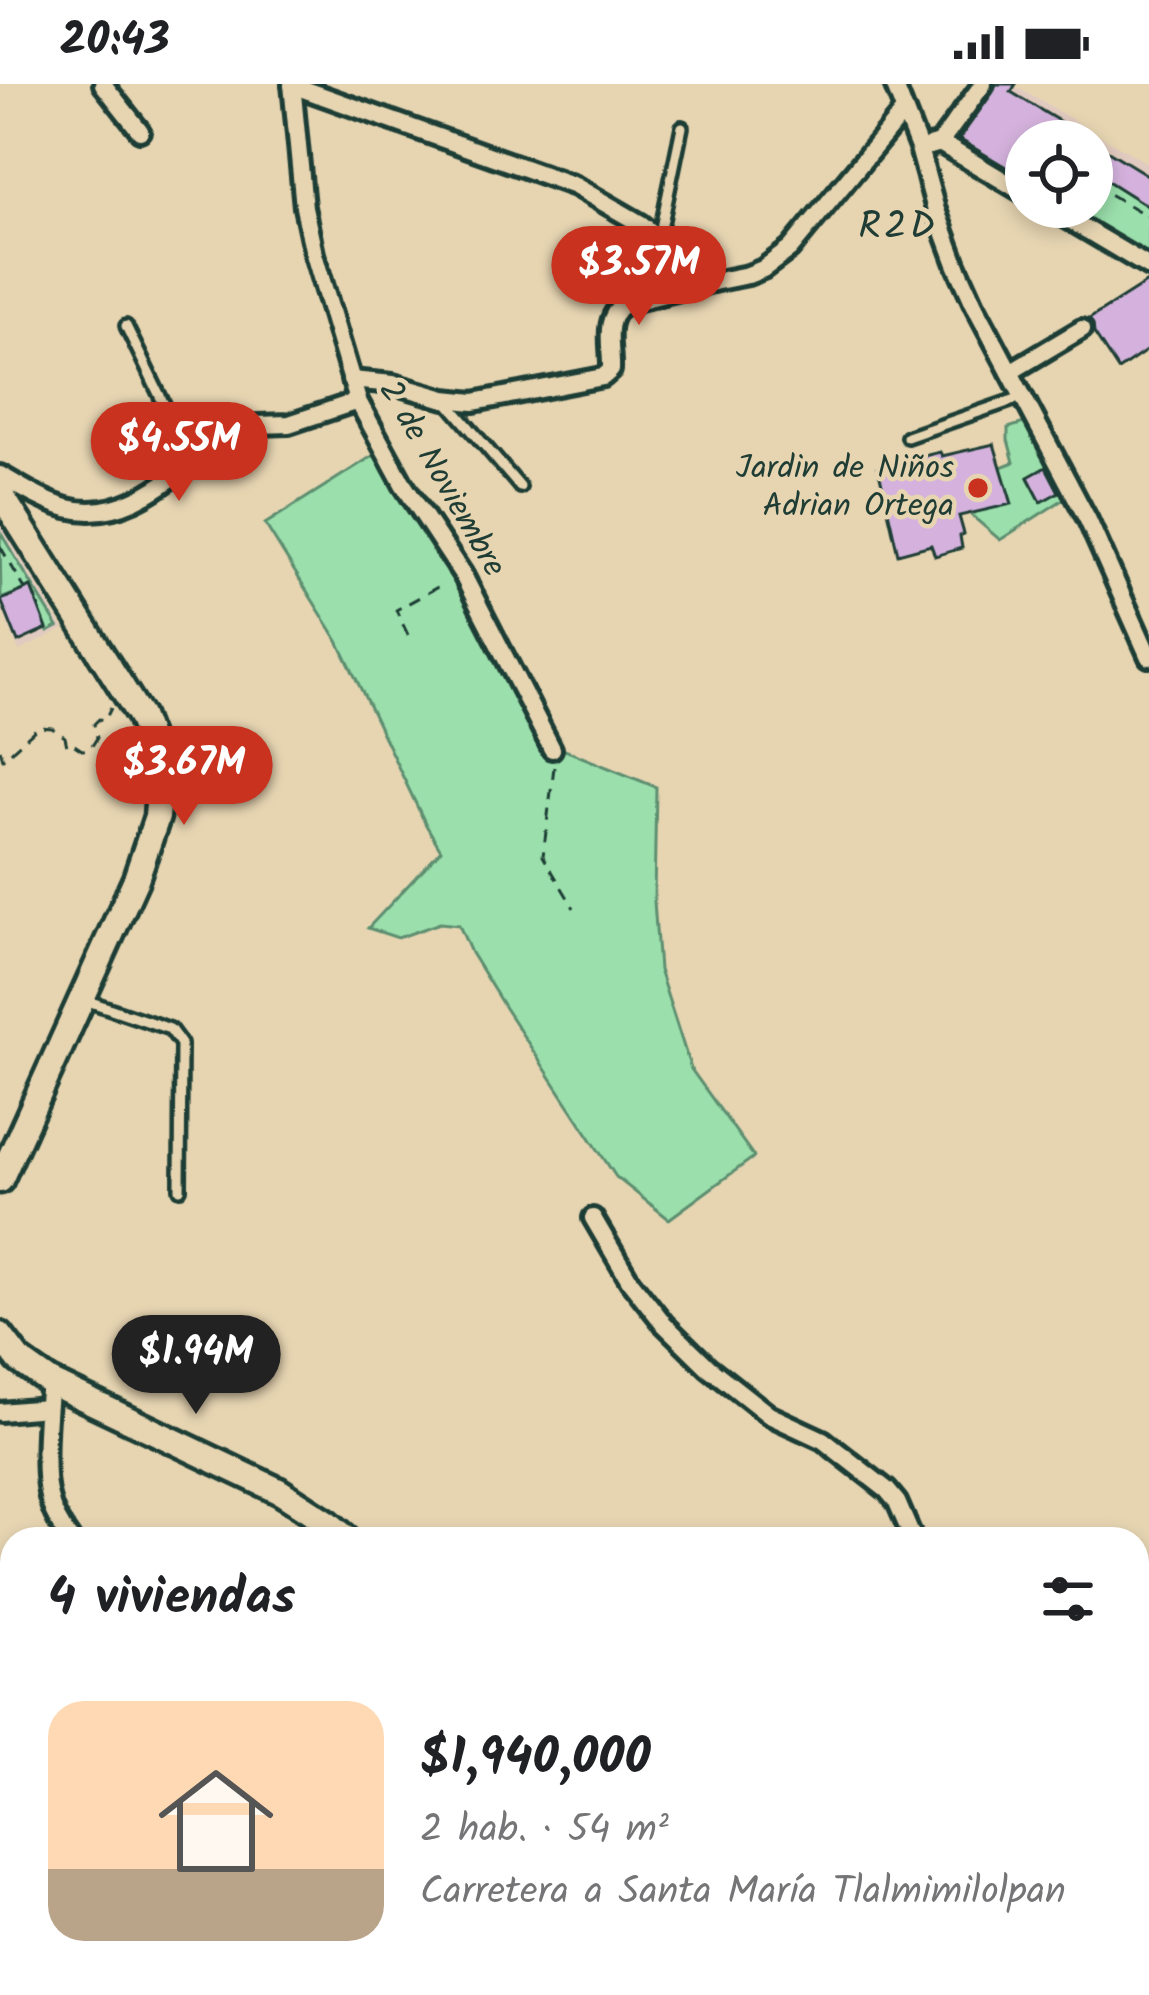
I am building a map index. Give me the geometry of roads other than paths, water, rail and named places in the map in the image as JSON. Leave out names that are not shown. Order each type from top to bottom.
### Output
[{"type":"main road","points":[[0,493],[140,716],[157,761],[159,790],[157,817],[136,879],[0,1180]]},
{"type":"main road","points":[[0,1336],[48,1395],[279,1491],[333,1527]]},
{"type":"street","points":[[103,84],[140,131]]},
{"type":"street","points":[[894,84],[920,148],[956,265],[1095,534],[1149,657]]},
{"type":"street","points":[[920,148],[940,143],[983,84]]},
{"type":"street","points":[[292,85],[539,171],[607,203],[713,282]]},
{"type":"street","name":"2 de Noviembre","points":[[292,85],[307,223],[358,401],[403,484],[463,575],[552,749]]},
{"type":"street","points":[[351,380],[392,384],[461,402],[603,376],[611,370],[609,325],[616,309],[763,269],[790,249],[904,111]]},
{"type":"street","points":[[940,143],[1005,182]]},
{"type":"street","points":[[1083,228],[1149,267]]},
{"type":"street","points":[[1010,372],[1082,329]]},
{"type":"street","points":[[0,476],[62,507],[102,510],[137,500],[248,427],[289,424],[358,401]]},
{"type":"street","points":[[593,1218],[630,1281],[673,1333],[769,1414],[823,1440],[887,1490],[908,1527]]},
{"type":"street","points":[[0,1412],[48,1395],[48,1494],[63,1527]]},
{"type":"lane","points":[[659,238],[682,128]]},
{"type":"lane","points":[[126,326],[192,462]]},
{"type":"lane","points":[[908,437],[1022,397]]},
{"type":"lane","points":[[445,399],[520,487]]},
{"type":"lane","points":[[82,999],[170,1029],[181,1044],[180,1189]]},
{"type":"place","name":"Jardin de Niños Adrian Ortega","points":[[978,488]]},
{"type":"district","name":"R2D","points":[[898,228]]}]
